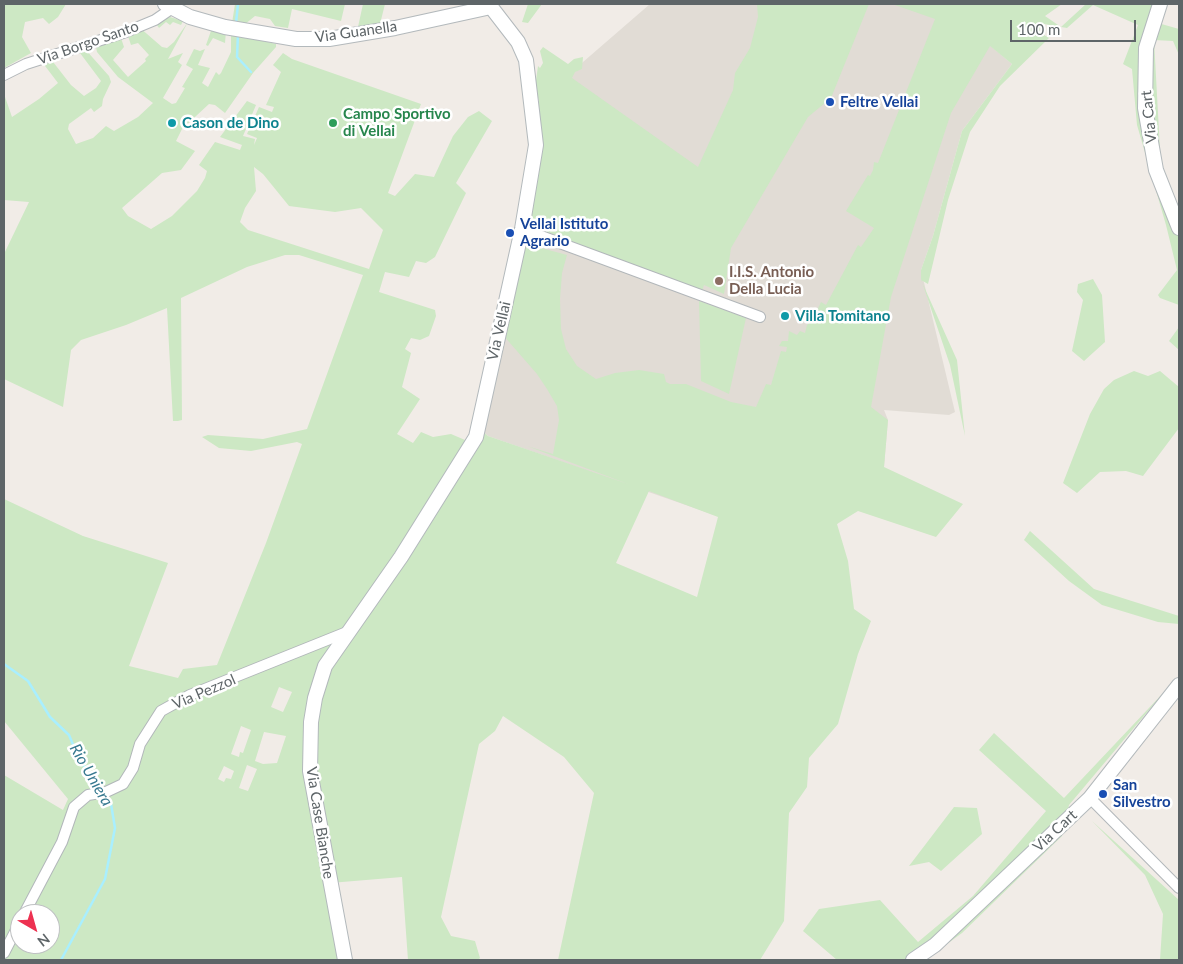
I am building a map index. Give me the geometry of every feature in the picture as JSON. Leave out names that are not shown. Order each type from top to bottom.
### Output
[{"type":"street","name":"Via Cart","points":[[1160,4],[1146,48],[1145,108],[1156,170],[1179,228]]},
{"type":"street","name":"Via Guanella","points":[[168,6],[190,17],[236,29],[286,38],[329,39],[395,28],[491,5]]},
{"type":"street","name":"Via Vellai","points":[[347,632],[401,557],[476,437],[522,229],[536,145],[530,80],[523,51],[491,5]]},
{"type":"street","name":"Via Borgo Santo","points":[[4,75],[26,64],[126,32],[155,20],[168,6]]},
{"type":"street","points":[[522,229],[760,317]]},
{"type":"street","name":"Via Pezzol","points":[[29,904],[62,842],[74,807],[88,795],[102,793],[123,784],[133,768],[140,744],[161,710],[190,695],[347,632]]},
{"type":"street","name":"Via Case Bianche","points":[[345,960],[310,771],[311,722],[315,698],[325,666],[347,632]]},
{"type":"street","name":"Via Cart","points":[[913,960],[935,945],[1090,798],[1179,685]]},
{"type":"street","points":[[1090,798],[1179,888]]},
{"type":"street","points":[[4,953],[10,941]]},
{"type":"shaded area","name":"I.I.S. Antonio Della Lucia","points":[[650,4],[898,4],[950,22],[986,42],[1012,64],[962,131],[933,236],[921,270],[955,412],[949,415],[884,410],[888,420],[884,467],[833,529],[829,555],[488,436],[481,430],[512,292],[568,75]]},
{"type":"green space","points":[[4,4],[66,4],[58,17],[49,24],[43,18],[25,22],[22,37],[31,53],[4,68]]},
{"type":"green space","points":[[235,4],[345,4],[341,21],[292,9],[288,28],[275,26],[270,19],[255,16],[244,25],[232,23]]},
{"type":"green space","points":[[363,4],[385,4],[380,24],[358,27]]},
{"type":"green space","points":[[528,4],[542,4],[528,23],[522,22]]},
{"type":"green space","points":[[757,4],[869,4],[831,98],[808,117],[731,248],[724,294],[704,285],[702,291],[528,229],[536,104],[539,101],[535,87],[538,66],[540,68],[543,63],[540,51],[543,47],[568,64],[574,59],[583,57],[582,69],[575,72],[572,78],[698,167],[733,90],[735,73],[750,48],[758,17]]},
{"type":"green space","points":[[892,4],[1062,4],[1045,16],[1061,27],[1044,24],[1039,32],[1049,38],[1000,86],[970,132],[948,200],[928,284],[921,280],[921,270],[933,236],[962,131],[1012,64],[990,46],[951,113],[891,297],[871,407],[888,420],[884,467],[963,504],[936,537],[858,511],[837,524],[848,561],[854,609],[871,621],[858,654],[838,724],[809,758],[807,787],[789,813],[784,921],[760,960],[558,960],[594,793],[564,757],[503,716],[495,731],[479,744],[441,917],[451,936],[475,941],[480,958],[478,960],[408,960],[402,877],[330,883],[345,960],[4,960],[4,775],[63,810],[68,799],[4,721],[4,499],[83,536],[168,563],[129,666],[178,678],[183,669],[217,665],[266,543],[302,444],[297,442],[251,451],[219,448],[202,437],[208,435],[263,439],[307,429],[363,275],[299,255],[285,255],[247,267],[181,298],[182,420],[173,421],[167,308],[126,325],[81,340],[71,350],[63,407],[4,379],[4,254],[29,202],[4,200],[4,94],[12,117],[39,99],[58,83],[42,62],[50,58],[71,85],[84,96],[96,88],[101,81],[77,49],[85,49],[109,76],[111,82],[103,99],[102,106],[94,112],[91,108],[69,124],[68,129],[76,144],[93,138],[106,126],[114,131],[138,117],[153,103],[118,77],[97,52],[96,47],[120,35],[124,47],[113,60],[128,77],[146,61],[145,59],[149,55],[138,43],[131,45],[127,33],[139,27],[162,47],[167,48],[174,42],[188,22],[168,59],[183,53],[178,62],[182,65],[163,98],[172,104],[176,103],[185,88],[182,87],[193,69],[186,65],[194,49],[200,51],[205,49],[198,65],[210,68],[202,83],[208,87],[216,72],[219,75],[221,73],[231,52],[231,32],[237,35],[237,45],[238,35],[276,44],[276,47],[253,73],[225,113],[215,105],[209,104],[182,129],[176,141],[195,151],[181,170],[162,173],[122,208],[128,216],[151,229],[172,216],[197,191],[207,171],[199,165],[215,142],[240,150],[242,145],[220,137],[247,101],[256,105],[243,136],[255,139],[254,145],[257,138],[247,134],[259,107],[272,112],[274,107],[266,105],[281,72],[273,65],[283,53],[292,59],[421,104],[388,193],[395,196],[415,174],[434,177],[453,136],[468,117],[479,111],[492,121],[456,183],[466,193],[435,257],[426,263],[416,261],[409,277],[385,272],[379,292],[435,310],[436,316],[429,336],[420,340],[411,338],[405,349],[411,353],[402,387],[420,399],[397,434],[413,443],[421,432],[433,437],[451,434],[465,440],[462,456],[325,666],[481,430],[488,436],[628,484],[527,446],[553,454],[559,420],[557,406],[547,389],[537,374],[503,335],[523,243],[567,255],[562,273],[560,299],[561,329],[566,349],[577,366],[596,379],[615,373],[639,370],[664,374],[666,382],[670,384],[686,384],[731,402],[756,407],[766,384],[771,385],[781,351],[786,352],[787,347],[779,346],[782,341],[788,341],[789,331],[797,335],[800,331],[805,333],[807,325],[812,321],[821,302],[826,305],[858,245],[861,247],[874,228],[846,211],[868,175],[870,176],[874,162],[878,163],[935,19]],"holes":[[[254,167],[263,174],[289,206],[335,212],[361,208],[383,230],[369,269],[248,230],[240,222],[245,208],[256,191]],[[649,491],[718,517],[697,597],[616,563]],[[279,687],[292,692],[283,712],[271,707]],[[241,726],[251,730],[243,753],[240,752],[239,757],[231,754]],[[264,732],[286,736],[277,763],[263,764],[255,761]],[[247,765],[257,769],[248,791],[239,788]],[[224,766],[234,771],[231,779],[226,778],[224,782],[218,779]]]},
{"type":"green space","points":[[1086,4],[1167,4],[1158,23],[1179,29],[1179,55],[1173,41],[1154,40],[1160,150],[1165,180],[1179,218],[1179,305],[1160,298],[1158,295],[1177,270],[1137,125],[1132,69],[1123,64],[1138,25],[1093,5],[1067,28],[1061,27]]},
{"type":"green space","points":[[170,17],[183,21],[181,25],[173,22],[170,25],[166,22],[159,28],[155,22]]},
{"type":"green space","points":[[212,28],[226,31],[225,43],[213,38],[208,46],[206,45]]},
{"type":"green space","points":[[1093,279],[1102,295],[1105,342],[1084,361],[1072,351],[1083,300],[1077,292],[1078,284]]},
{"type":"green space","points":[[922,283],[957,360],[965,436],[950,365]]},
{"type":"green space","points":[[699,301],[746,318],[729,394],[701,381]]},
{"type":"green space","points":[[1179,327],[1179,350],[1169,341]]},
{"type":"green space","points":[[1134,371],[1148,376],[1160,371],[1179,387],[1179,428],[1143,476],[1126,471],[1100,472],[1077,493],[1063,483],[1090,414],[1104,389],[1114,380]]},
{"type":"green space","points":[[1030,531],[1094,589],[1179,616],[1179,624],[1158,622],[1102,605],[1069,581],[1024,540]]},
{"type":"green space","points":[[1165,691],[1069,805],[1062,836],[962,933],[925,960],[837,960],[803,931],[819,909],[880,900],[918,942],[973,896],[1046,811],[979,750],[994,733],[1064,798]]},
{"type":"green space","points":[[954,807],[977,808],[982,834],[941,871],[929,862],[909,866]]},
{"type":"green space","points":[[1092,821],[1179,900],[1179,960],[1160,960],[1163,914],[1145,875]]},
{"type":"waterway","points":[[236,23],[238,4]]},
{"type":"waterway","points":[[238,34],[237,57],[251,72]]},
{"type":"waterway","name":"Rio Uniera","points":[[4,664],[28,681],[50,717],[69,735],[79,759],[101,789]]},
{"type":"waterway","name":"Rio Uniera","points":[[61,960],[105,879],[115,828],[111,804],[105,796]]},
{"type":"place","name":"Feltre Vellai","points":[[830,102]]},
{"type":"place","name":"Cason de Dino","points":[[172,123]]},
{"type":"place","name":"Campo Sportivo di Vellai","points":[[333,123]]},
{"type":"place","name":"Vellai Istituto Agrario","points":[[510,233]]},
{"type":"place","name":"I.I.S. Antonio Della Lucia","points":[[719,281]]},
{"type":"place","name":"Villa Tomitano","points":[[785,316]]},
{"type":"place","name":"San Silvestro","points":[[1103,794]]}]
